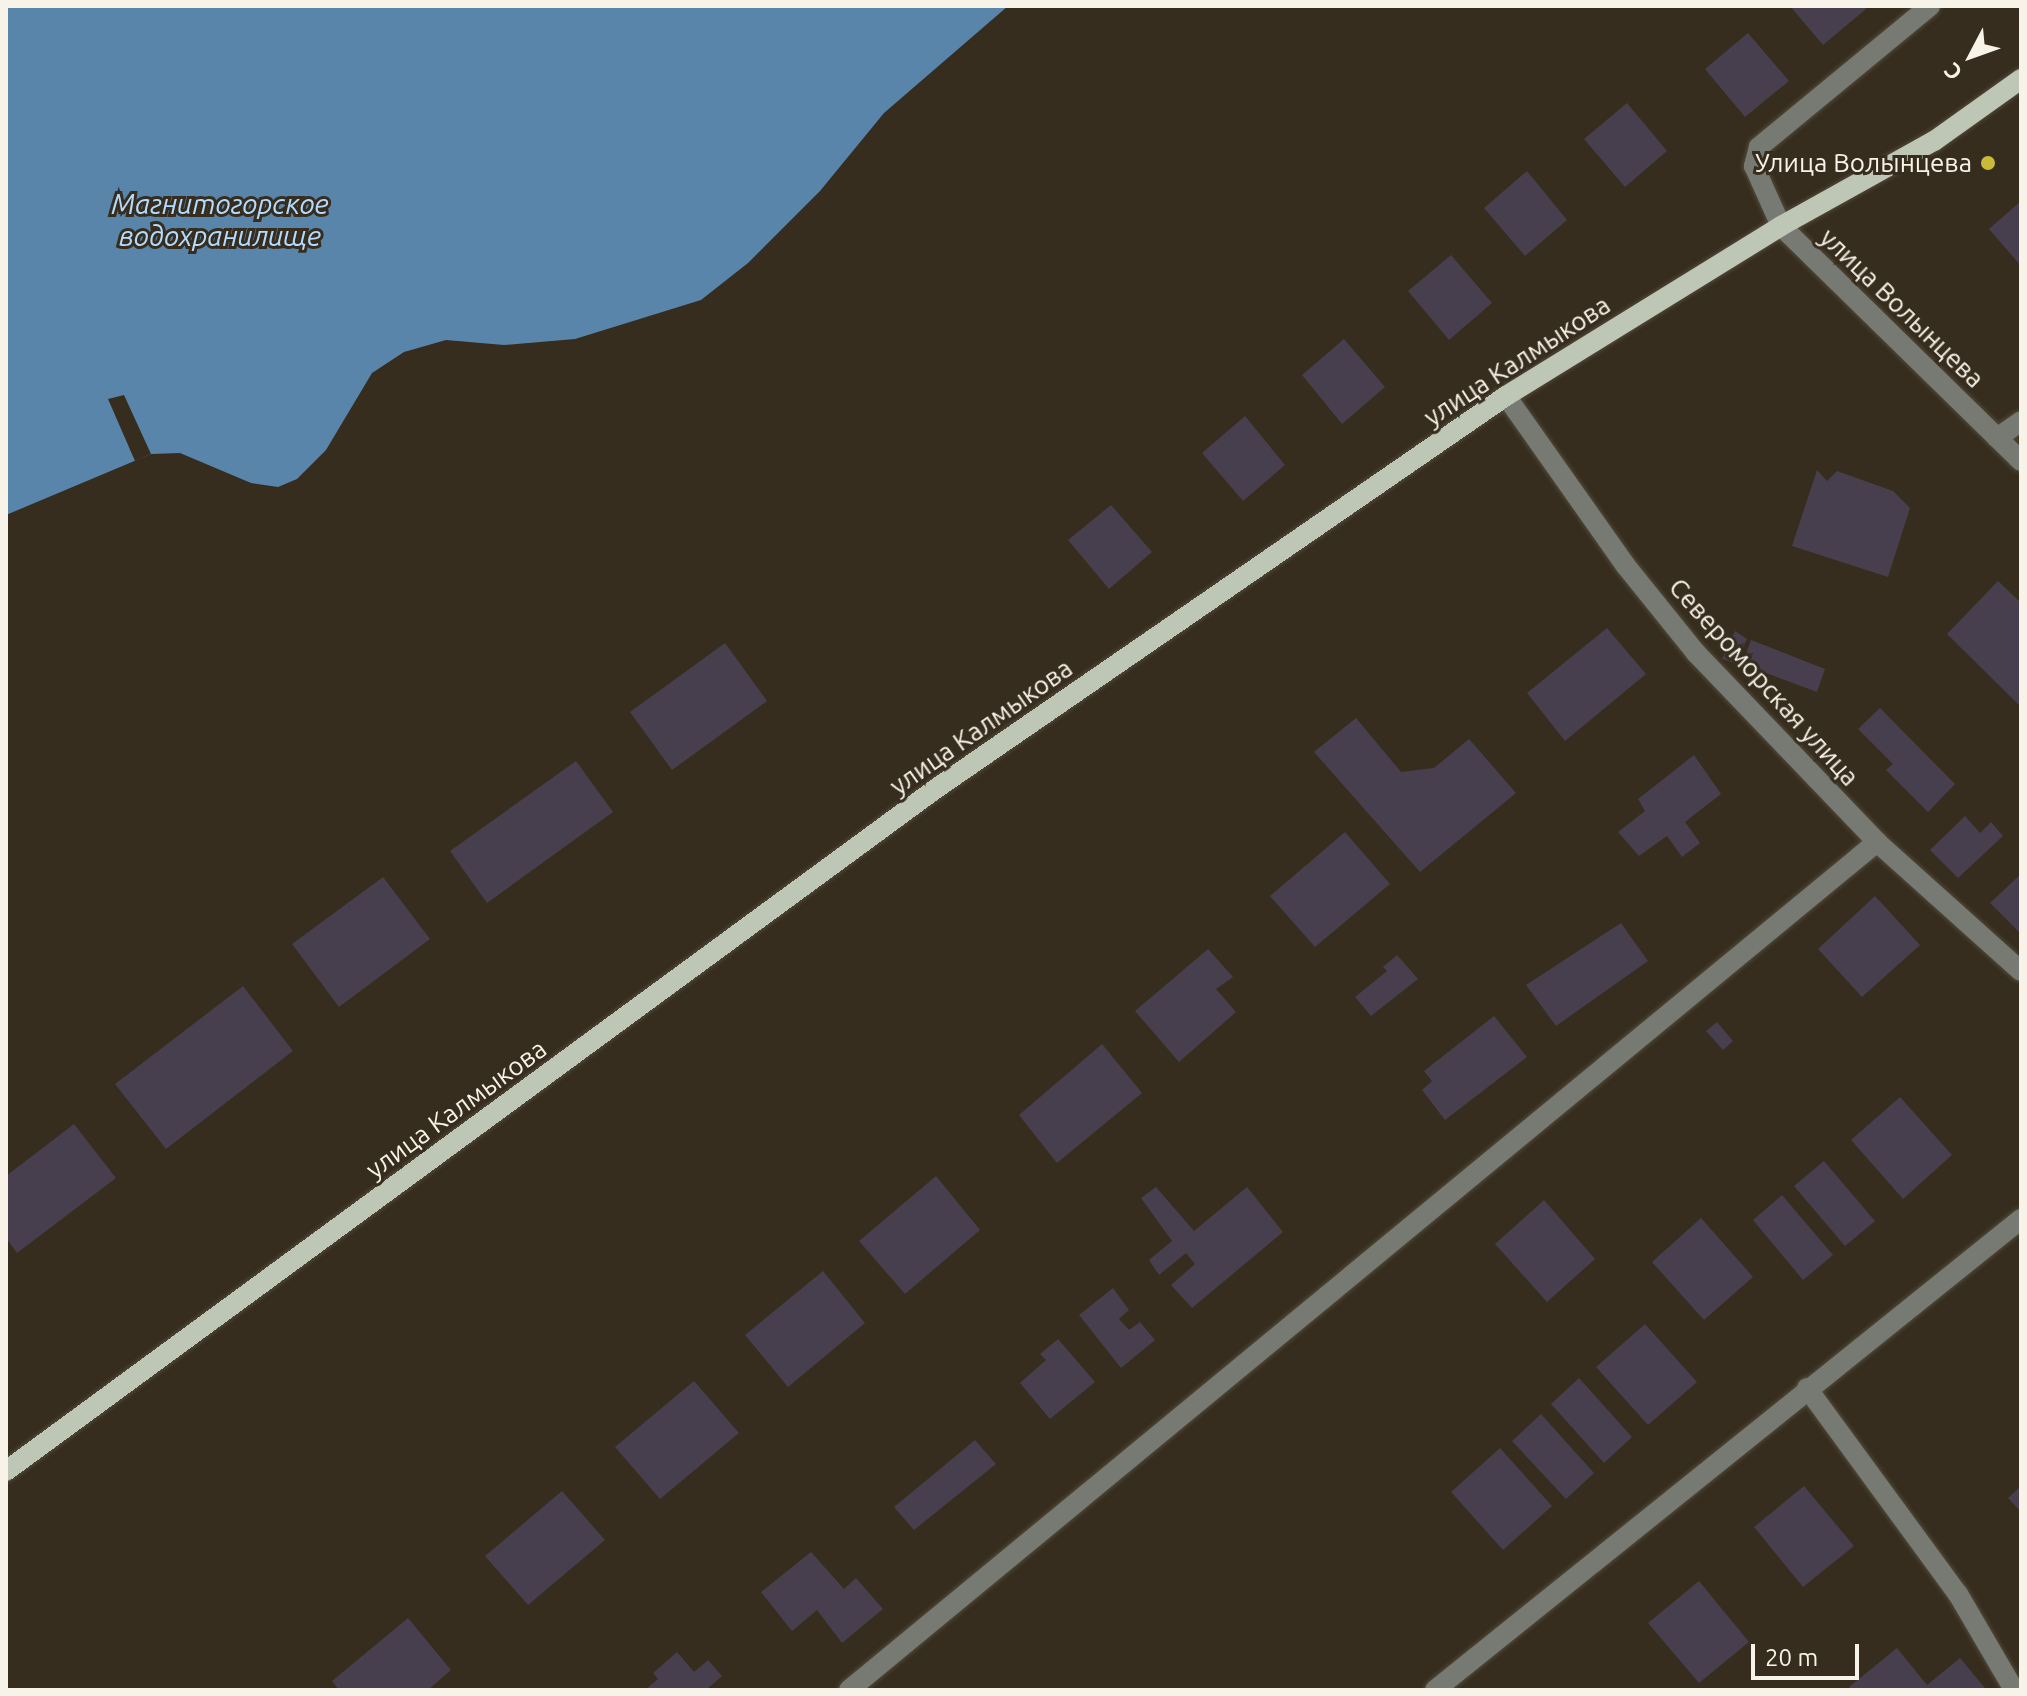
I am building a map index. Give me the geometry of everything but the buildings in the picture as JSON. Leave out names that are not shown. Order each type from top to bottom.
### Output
[{"type":"main road","name":"улица Калмыкова","points":[[6,1471],[934,790],[1506,396],[1781,226],[1934,141],[2021,79]]},
{"type":"street","points":[[1781,226],[1754,166],[1755,153],[1930,6]]},
{"type":"street","name":"улица Волынцева","points":[[1781,226],[2021,461]]},
{"type":"street","name":"Североморская улица","points":[[1506,396],[1626,566],[1696,653],[1877,842],[2021,971]]},
{"type":"street","points":[[1997,438],[2021,421]]},
{"type":"street","points":[[849,1690],[1877,842]]},
{"type":"street","points":[[1435,1690],[2021,1219]]},
{"type":"street","points":[[1807,1388],[1958,1594],[2014,1690]]},
{"type":"water","name":"Магнитогорское водохранилище","points":[[6,6],[1008,6],[884,113],[820,191],[748,263],[701,300],[575,339],[504,345],[446,340],[404,352],[372,373],[326,450],[297,479],[278,487],[251,483],[180,453],[151,454],[6,515]]},
{"type":"pier","points":[[124,395],[151,454],[135,461],[108,399]]},
{"type":"place","name":"Улица Волынцева","points":[[1988,163]]}]
